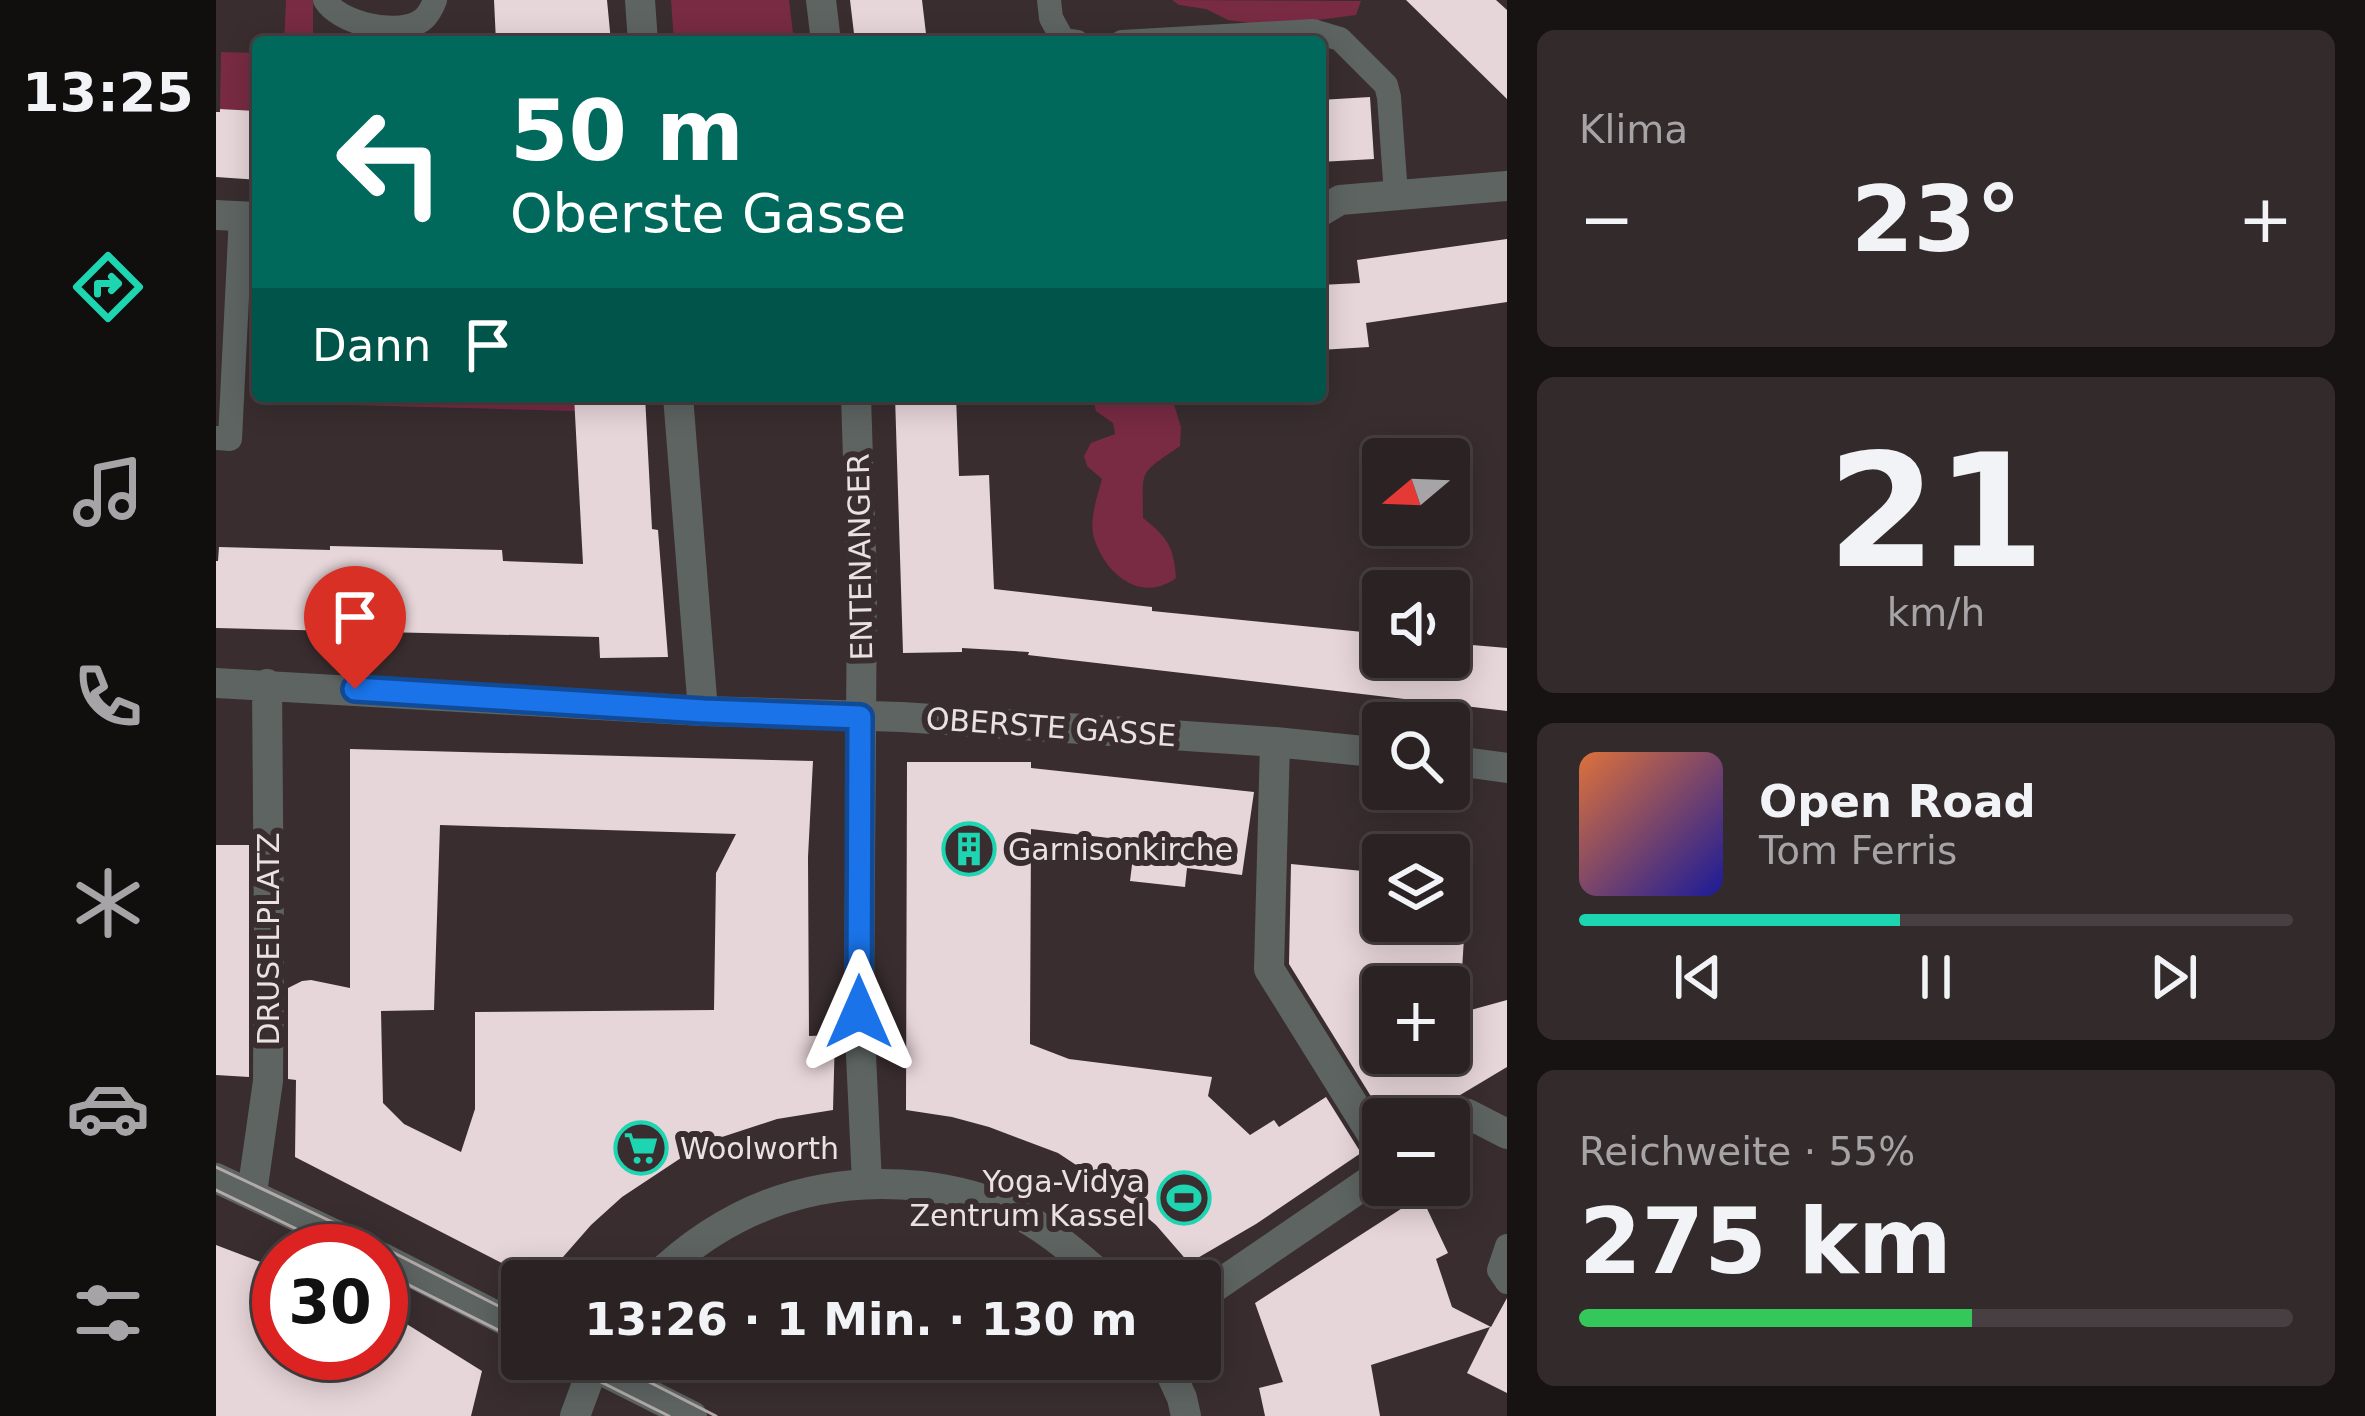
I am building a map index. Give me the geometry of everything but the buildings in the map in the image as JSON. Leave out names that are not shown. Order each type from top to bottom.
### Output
[{"type":"street","points":[[640,0],[643,36]]},
{"type":"street","points":[[821,0],[825,36]]},
{"type":"street","points":[[1326,208],[1340,200],[1507,186]]},
{"type":"street","points":[[678,402],[704,711]]},
{"type":"street","name":"ENTENANGER","points":[[856,402],[862,584],[859,1012],[867,1183]]},
{"type":"street","name":"OBERSTE GASSE","points":[[216,682],[704,711],[902,717],[1362,751]]},
{"type":"street","name":"DRUSELPLATZ","points":[[252,1193],[268,1081],[267,684]]},
{"type":"street","points":[[1275,742],[1269,969],[1362,1118]]},
{"type":"street","points":[[1470,763],[1507,768]]},
{"type":"street","points":[[1470,1115],[1507,1134]]},
{"type":"street","points":[[216,1178],[315,1224]]},
{"type":"street","points":[[672,1260],[752,1210],[794,1195],[867,1183],[958,1190],[1019,1214],[1083,1260]]},
{"type":"street","points":[[1221,1283],[1362,1186]]},
{"type":"street","points":[[408,1270],[501,1318]]},
{"type":"street","points":[[574,1416],[584,1380]]},
{"type":"street","points":[[625,1380],[692,1416]]},
{"type":"street","points":[[1173,1380],[1186,1416]]},
{"type":"lane","points":[[325,0],[331,10],[361,24],[389,28],[418,23],[435,0]]},
{"type":"lane","points":[[1049,0],[1051,18],[1061,36]]},
{"type":"lane","points":[[1226,36],[1313,31],[1340,40],[1386,85],[1396,195]]},
{"type":"lane","points":[[216,438],[230,440],[238,216]]},
{"type":"lane","points":[[1507,1246],[1499,1270],[1507,1282]]},
{"type":"shaded area","points":[[286,0],[313,0],[313,36],[284,36]]},
{"type":"shaded area","points":[[671,0],[789,0],[793,36],[674,36]]},
{"type":"shaded area","points":[[1172,0],[1361,1],[1356,15],[1272,26],[1228,20]]},
{"type":"shaded area","points":[[221,52],[252,53],[252,111],[220,109]]},
{"type":"shaded area","points":[[574,402],[575,411],[274,403]]},
{"type":"shaded area","points":[[1094,402],[1173,402],[1181,427],[1180,446],[1149,469],[1143,490],[1143,518],[1163,537],[1173,558],[1176,578],[1163,585],[1150,588],[1126,581],[1099,551],[1093,516],[1102,479],[1087,466],[1084,456],[1091,443],[1115,434],[1113,423],[1096,411]]},
{"type":"tram line","points":[[216,1167],[501,1307]]},
{"type":"tram line","points":[[216,1190],[286,1224]]},
{"type":"tram line","points":[[408,1285],[501,1331]]},
{"type":"tram line","points":[[597,1380],[669,1416]]},
{"type":"tram line","points":[[645,1380],[716,1416]]},
{"type":"place","name":"Garnisonkirche","points":[[969,849]]},
{"type":"place","name":"Woolworth","points":[[641,1148]]},
{"type":"place","name":"Yoga-Vidya Zentrum Kassel","points":[[1184,1198]]},
{"type":"route","points":[[355,689],[860,717],[859,1012]]}]
